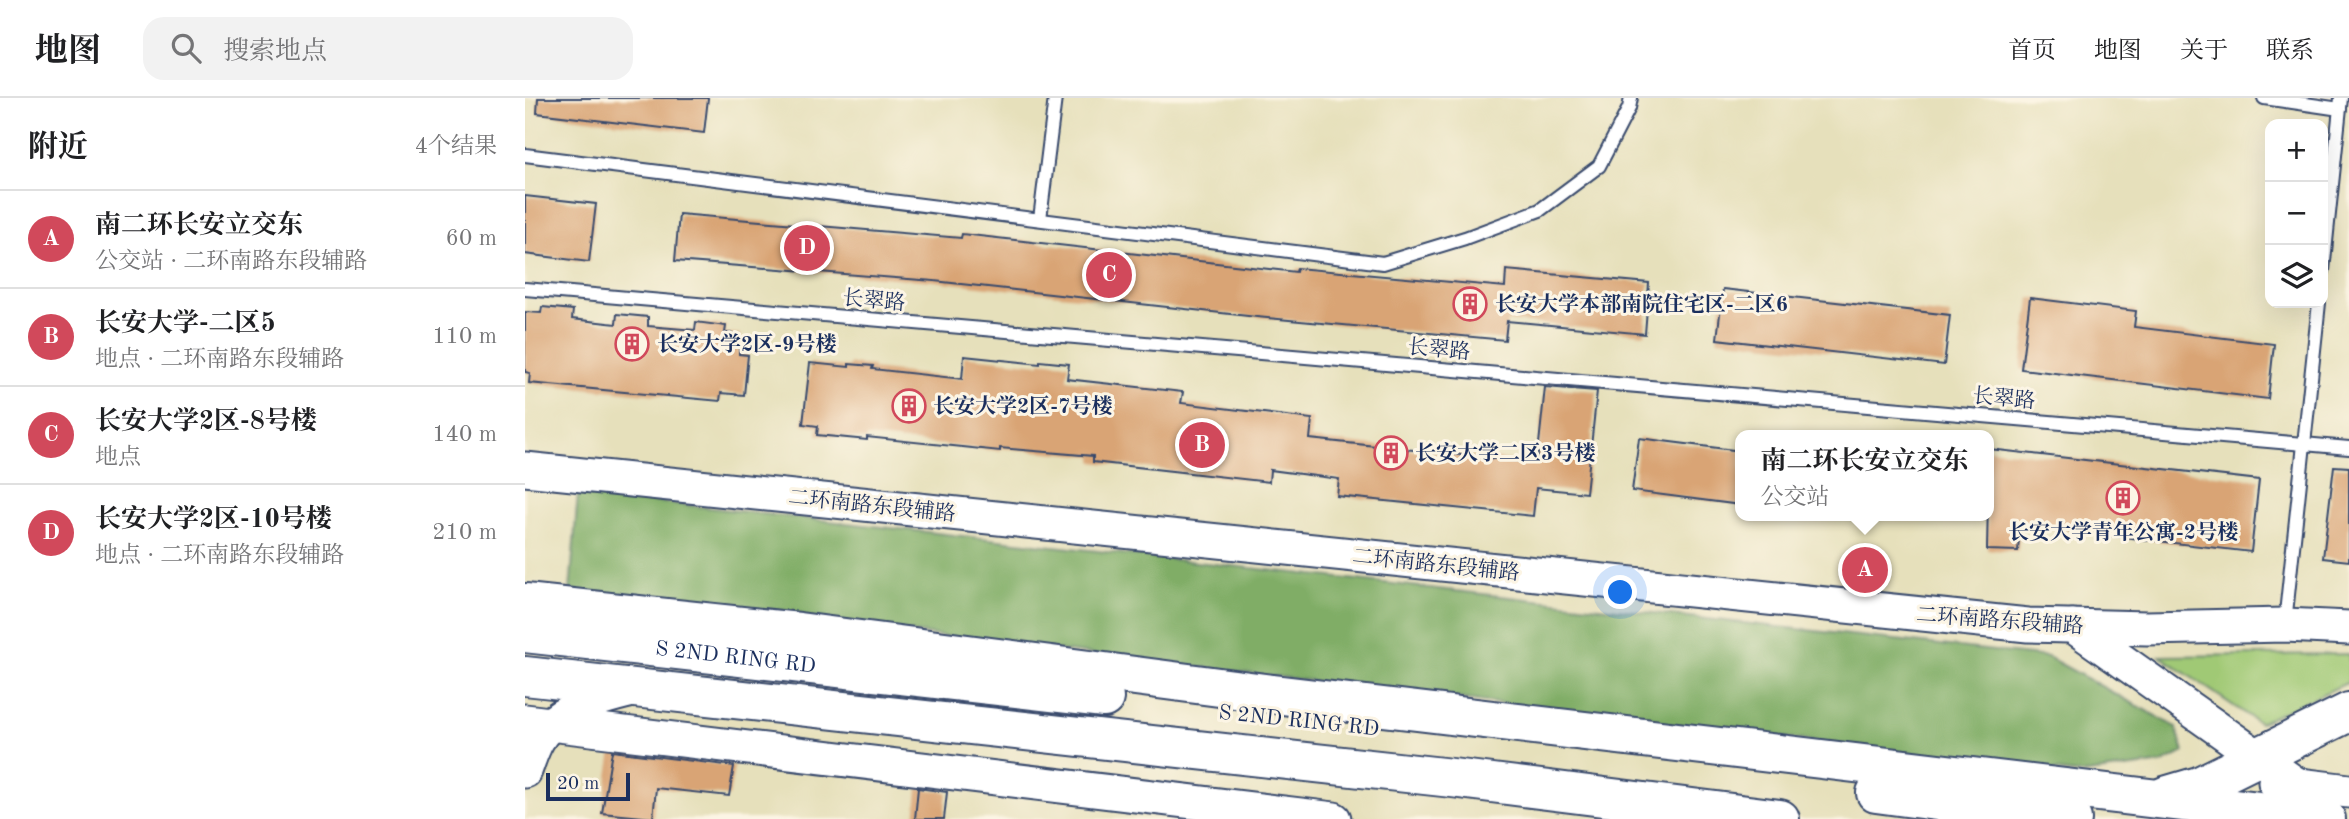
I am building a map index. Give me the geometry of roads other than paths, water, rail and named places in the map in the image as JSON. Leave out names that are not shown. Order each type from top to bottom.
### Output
[{"type":"highway","points":[[525,603],[799,632],[1265,693],[2326,819]]},
{"type":"highway","name":"S 2ND RING RD","points":[[525,633],[1458,738],[2072,819]]},
{"type":"highway","name":"S 2ND RING RD","points":[[525,676],[1438,776],[1780,819]]},
{"type":"highway","points":[[2159,798],[2199,786],[2349,712]]},
{"type":"highway","points":[[1866,792],[1985,779]]},
{"type":"main road","name":"二环南路东段辅路","points":[[525,469],[2028,625],[2147,628],[2285,625],[2349,628]]},
{"type":"main road","points":[[2073,626],[2296,784]]},
{"type":"main road","points":[[538,722],[600,698],[639,689]]},
{"type":"main road","points":[[525,771],[535,743],[538,722]]},
{"type":"main road","points":[[538,722],[1334,819]]},
{"type":"main road","points":[[2218,776],[2349,791]]},
{"type":"lane","points":[[1040,219],[1055,98]]},
{"type":"lane","points":[[525,155],[1383,263],[1465,238],[1540,210],[1599,166],[1629,108],[1631,98]]},
{"type":"lane","points":[[2264,98],[2341,103],[2326,245]]},
{"type":"lane","name":"长翠路","points":[[525,289],[2349,448]]},
{"type":"lane","points":[[2285,625],[2318,308]]},
{"type":"place","name":"长安大学2区-10号楼","points":[[807,248]]},
{"type":"place","name":"长安大学2区-8号楼","points":[[1109,275]]},
{"type":"place","name":"长安大学本部南院住宅区-二区6","points":[[1470,304]]},
{"type":"place","name":"长安大学2区-9号楼","points":[[632,344]]},
{"type":"place","name":"长安大学2区-7号楼","points":[[909,406]]},
{"type":"place","name":"长安大学-二区5","points":[[1202,445]]},
{"type":"place","name":"长安大学二区3号楼","points":[[1391,453]]},
{"type":"place","name":"长安大学青年公寓-2号楼","points":[[2123,498]]},
{"type":"place","name":"南二环长安立交东","points":[[1865,570]]}]
